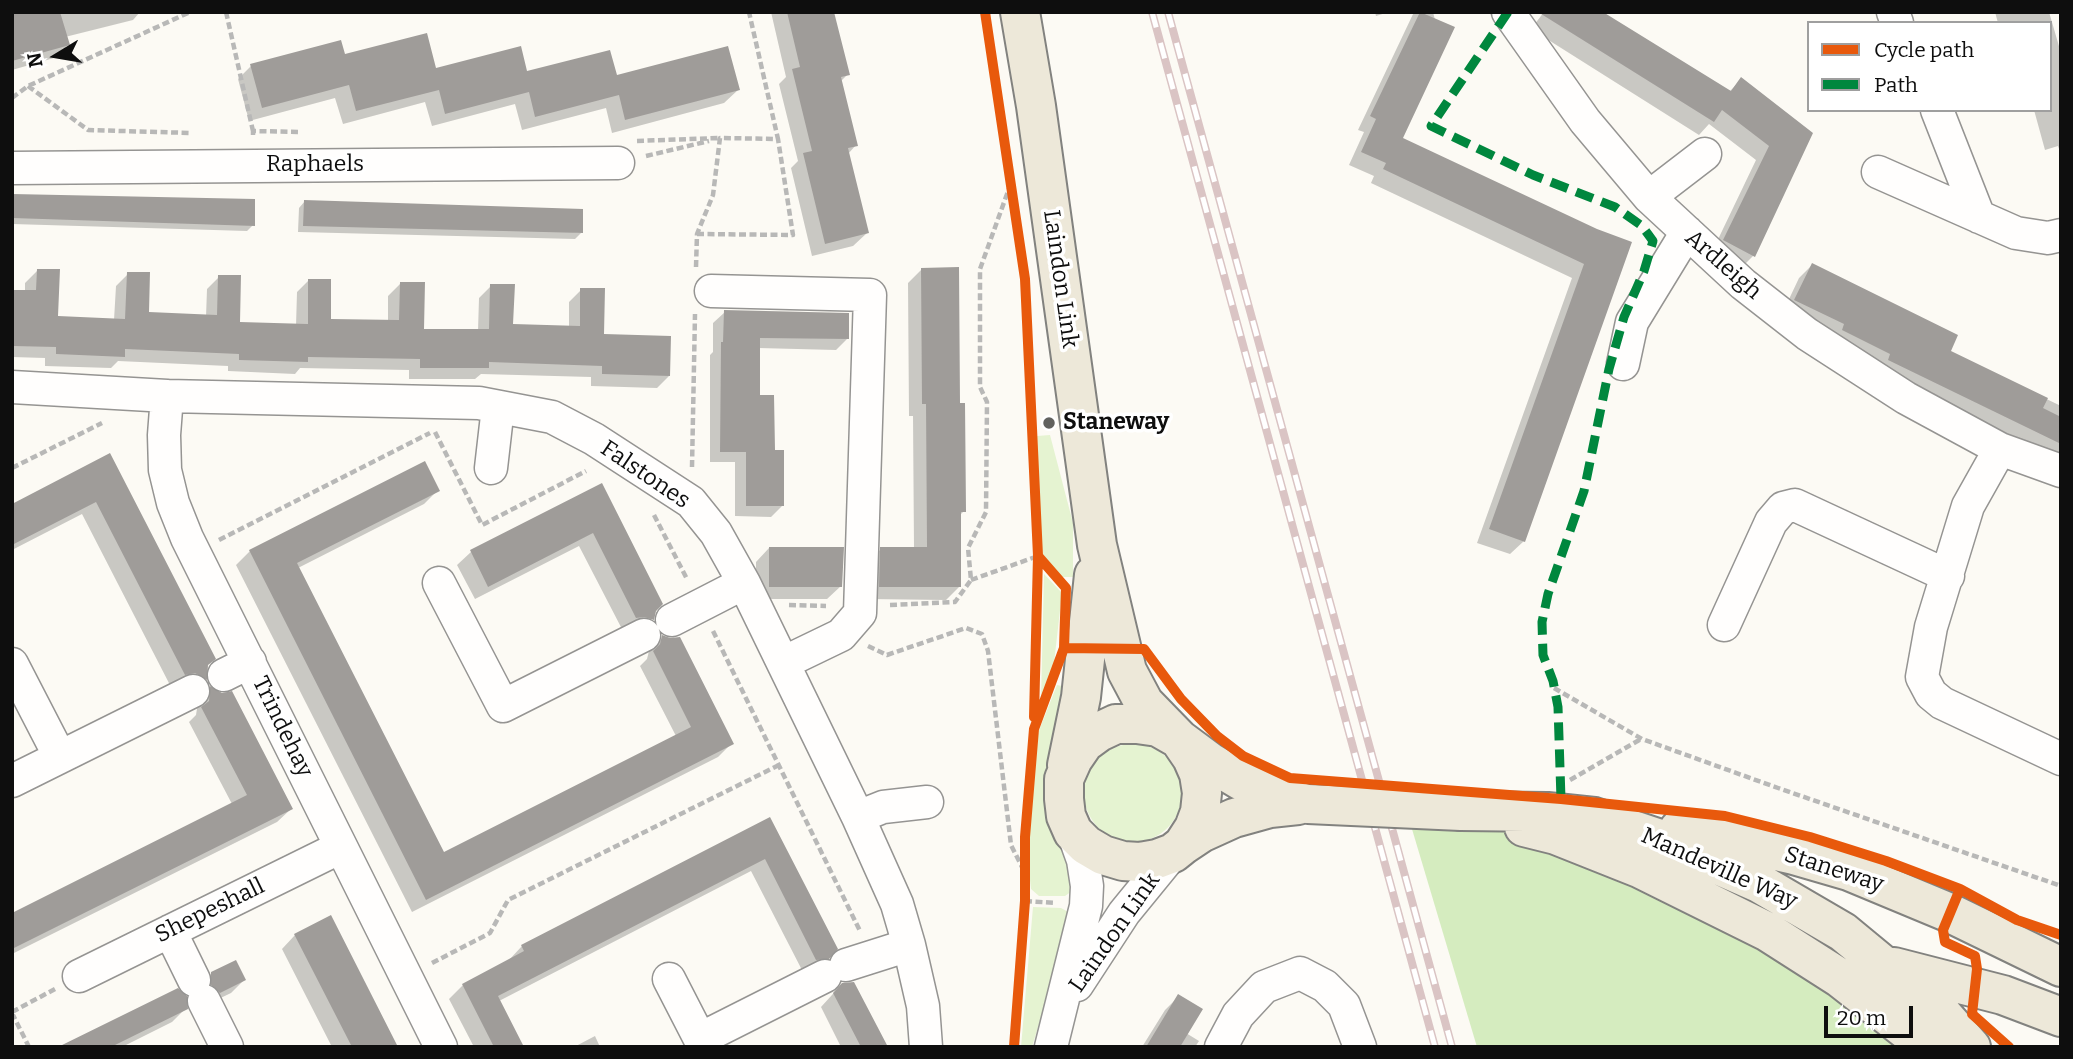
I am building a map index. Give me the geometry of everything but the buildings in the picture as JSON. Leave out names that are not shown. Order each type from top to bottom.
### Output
[{"type":"main road","name":"Laindon Link","points":[[1020,12],[1036,106],[1097,545],[1133,687],[1157,719],[1179,739]]},
{"type":"main road","name":"Laindon Link","points":[[1064,779],[1080,697],[1097,545]]},
{"type":"main road","points":[[1136,723],[1158,727],[1179,739],[1192,758],[1199,774],[1202,793],[1200,812],[1194,828],[1178,849],[1157,859],[1123,861],[1103,855],[1086,845],[1073,832],[1066,816],[1064,779],[1084,743],[1099,732],[1116,724],[1136,723]]},
{"type":"main road","name":"Mandeville Way","points":[[1179,739],[1240,780],[1270,794],[1308,804]]},
{"type":"main road","name":"Mandeville Way","points":[[1178,849],[1217,825],[1270,808],[1308,804],[1547,812],[1594,817],[1657,838],[1759,883],[1843,932],[1941,1013],[1971,1047]]},
{"type":"main road","name":"Mandeville Way","points":[[1461,811],[1556,835],[1615,858],[1768,932],[1840,978],[1928,1047]]},
{"type":"main road","name":"Staneway","points":[[1594,817],[1728,839],[1849,872],[1950,913],[2061,967]]},
{"type":"main road","points":[[1768,932],[1793,942],[2003,995],[2061,1017]]},
{"type":"street","name":"Ardleigh","points":[[1508,12],[1585,121],[1649,197],[1743,284],[1807,334],[1906,398],[2000,449],[2061,471]]},
{"type":"street","points":[[1938,112],[1979,218]]},
{"type":"street","name":"Raphaels","points":[[12,168],[624,152]]},
{"type":"street","points":[[1649,197],[1705,154]]},
{"type":"street","points":[[1878,172],[2016,233],[2048,238],[2061,235]]},
{"type":"street","points":[[1623,364],[1632,322],[1686,232]]},
{"type":"street","points":[[701,289],[870,295],[860,613],[842,634],[783,663]]},
{"type":"street","name":"Falstones","points":[[12,387],[167,396],[479,403],[552,417],[594,439],[691,502],[716,533],[744,583],[858,817],[897,904],[923,1006],[926,1047]]},
{"type":"street","name":"Trindehay","points":[[167,396],[165,470],[173,503],[237,669],[341,847],[441,1047]]},
{"type":"street","points":[[491,468],[498,407]]},
{"type":"street","points":[[2000,449],[1968,506],[1931,627],[1922,677],[1931,694],[1942,703],[2061,759]]},
{"type":"street","points":[[1724,625],[1771,522],[1783,508],[1795,505],[1948,576]]},
{"type":"street","points":[[439,583],[503,706],[744,583]]},
{"type":"street","points":[[12,664],[60,757]]},
{"type":"street","points":[[12,781],[193,691]]},
{"type":"street","points":[[858,817],[883,807],[927,802]]},
{"type":"street","name":"Laindon Link","points":[[1051,1047],[1086,906],[1087,886],[1083,860],[1073,832]]},
{"type":"street","name":"Shepeshall","points":[[79,976],[341,847]]},
{"type":"street","name":"Laindon Link","points":[[1060,1013],[1124,913],[1178,849]]},
{"type":"street","points":[[170,931],[227,1047]]},
{"type":"street","points":[[669,979],[702,1043],[848,966],[909,945]]},
{"type":"street","points":[[1221,1047],[1238,1015],[1264,987],[1300,973],[1325,986],[1345,1005],[1360,1047]]},
{"type":"path","points":[[12,98],[28,86],[190,12]]},
{"type":"path","points":[[226,12],[253,131]]},
{"type":"path","points":[[697,234],[793,235],[778,139],[749,12]]},
{"type":"path","points":[[28,86],[88,130],[196,133]]},
{"type":"path","points":[[624,152],[720,138],[778,139]]},
{"type":"path","points":[[624,152],[720,138]]},
{"type":"path","points":[[691,502],[701,289],[697,234],[713,195],[720,138]]},
{"type":"path","points":[[1009,170],[1014,211]]},
{"type":"path","points":[[971,580],[968,548],[986,512],[987,402],[980,387],[981,269],[1011,183]]},
{"type":"path","points":[[12,468],[107,421]]},
{"type":"path","points":[[212,544],[442,427]]},
{"type":"path","points":[[649,505],[779,765],[848,966]]},
{"type":"path","points":[[860,607],[955,602],[971,580],[1040,563],[1037,542]]},
{"type":"path","points":[[842,634],[887,655],[966,628],[982,634],[988,651],[1011,845],[1025,873]]},
{"type":"path","points":[[1554,688],[1642,738],[1791,793],[2061,886]]},
{"type":"path","points":[[1560,786],[1642,738]]},
{"type":"path","points":[[426,966],[490,933],[508,900],[779,765]]},
{"type":"path","points":[[1024,914],[1025,849]]},
{"type":"path","points":[[29,1047],[12,1013],[79,976]]},
{"type":"green space","points":[[1050,435],[1073,523],[1073,577],[1061,577],[1041,553],[1037,436]]},
{"type":"green space","points":[[1044,574],[1062,593],[1054,663],[1041,700]]},
{"type":"green space","points":[[1057,685],[1062,686],[1045,780],[1044,802],[1075,889],[1065,896],[1039,896],[1031,889],[1029,872],[1029,839],[1038,733]]},
{"type":"green space","points":[[1133,744],[1152,748],[1167,759],[1178,774],[1182,793],[1178,812],[1167,827],[1152,838],[1133,842],[1114,838],[1099,827],[1088,812],[1084,793],[1088,774],[1099,759],[1114,748]]},
{"type":"green space","points":[[1406,809],[1461,811],[1639,868],[1926,1047],[1477,1047]]},
{"type":"green space","points":[[1033,907],[1061,908],[1072,914],[1032,1047],[1021,1047]]},
{"type":"railway","points":[[1152,12],[1435,1047]]},
{"type":"railway","points":[[1168,12],[1452,1047]]},
{"type":"marked path","points":[[1508,12],[1431,126],[1533,175],[1615,207],[1642,226],[1653,241],[1644,271],[1624,317],[1609,369],[1584,491],[1548,594],[1542,622],[1543,655],[1553,681],[1558,707],[1561,799]]},
{"type":"cycle path","points":[[985,12],[1025,279],[1038,556],[1066,588],[1064,648],[1034,729],[1025,837],[1025,901],[1014,1047]]},
{"type":"cycle path","points":[[1034,717],[1038,556]]},
{"type":"cycle path","points":[[1064,648],[1144,649],[1181,699],[1217,736],[1243,756],[1290,778],[1561,799],[1725,816],[1810,837],[1886,861],[1960,889],[2017,920],[2061,935]]},
{"type":"cycle path","points":[[1960,889],[1943,930],[1945,942],[1975,956],[1977,969],[1972,1014],[2009,1047]]},
{"type":"place","name":"Staneway","points":[[1049,423]]}]
